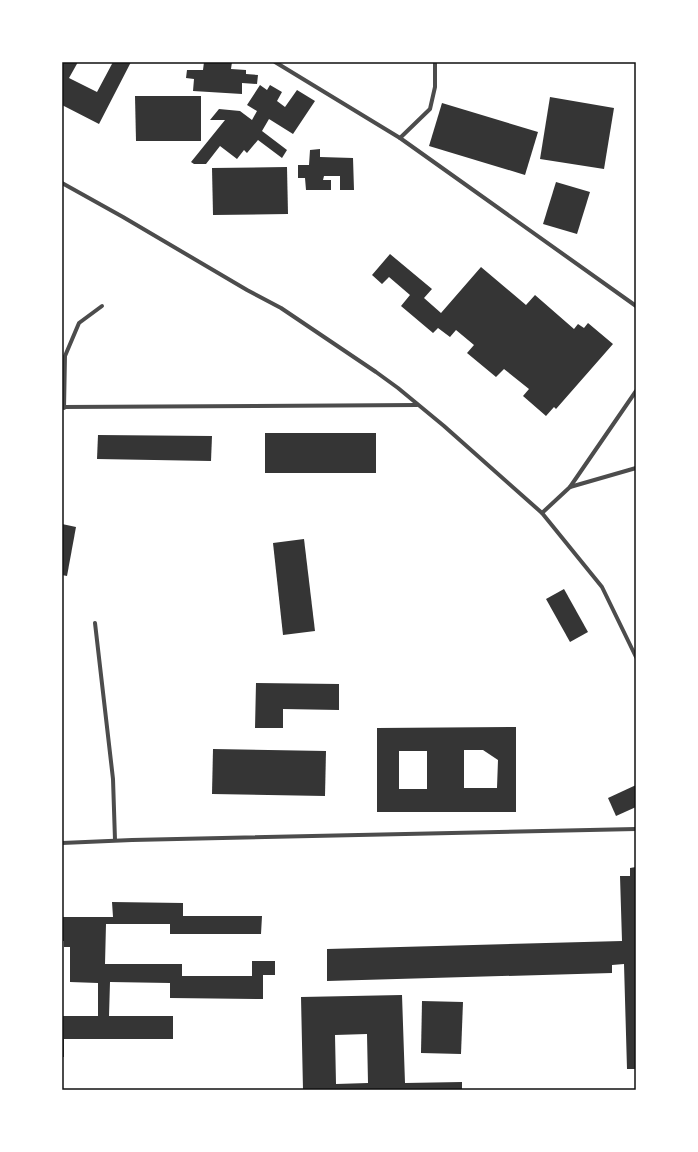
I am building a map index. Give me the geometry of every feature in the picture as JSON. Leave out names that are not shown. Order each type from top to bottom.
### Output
[{"type":"street","points":[[275,62],[400,138],[636,306]]},
{"type":"street","points":[[400,138],[430,109],[435,88],[435,62]]},
{"type":"street","points":[[62,183],[123,216],[247,290],[281,308],[398,388],[444,426],[542,512],[602,587],[636,657]]},
{"type":"street","points":[[102,306],[80,323],[65,356],[63,407],[418,405]]},
{"type":"street","points":[[542,512],[570,487],[636,391]]},
{"type":"street","points":[[570,487],[636,468]]},
{"type":"street","points":[[95,623],[112,780],[115,840]]},
{"type":"street","points":[[62,842],[636,829]]},
{"type":"building","points":[[62,62],[78,62],[69,78],[97,92],[113,62],[131,62],[99,124],[62,105]]},
{"type":"building","points":[[204,62],[232,62],[231,69],[246,70],[246,74],[258,75],[257,84],[242,83],[242,94],[193,91],[194,79],[186,78],[187,70],[203,70]]},
{"type":"building","points":[[260,85],[267,90],[270,85],[282,92],[277,101],[285,107],[297,90],[315,101],[293,134],[269,119],[262,131],[287,150],[282,158],[258,140],[247,153],[244,150],[237,159],[220,146],[206,164],[194,164],[191,162],[225,120],[210,120],[219,109],[240,111],[252,120],[257,111],[247,105]]},
{"type":"building","points":[[135,96],[201,96],[201,141],[136,141]]},
{"type":"building","points":[[550,97],[614,108],[604,169],[540,159]]},
{"type":"building","points":[[442,103],[538,132],[525,175],[429,146]]},
{"type":"building","points":[[320,149],[320,157],[353,158],[354,190],[340,190],[340,176],[324,176],[323,180],[331,180],[331,190],[306,190],[305,178],[298,178],[298,165],[309,165],[310,150]]},
{"type":"building","points":[[287,167],[288,214],[213,215],[212,168]]},
{"type":"building","points":[[556,182],[590,192],[577,234],[543,224]]},
{"type":"building","points":[[390,254],[432,289],[424,298],[441,313],[481,267],[526,305],[535,295],[574,329],[578,324],[584,328],[588,323],[613,344],[556,409],[554,407],[546,416],[523,396],[529,389],[504,369],[496,377],[467,353],[474,345],[456,330],[450,337],[438,328],[433,333],[401,306],[410,295],[389,277],[382,284],[372,275]]},
{"type":"building","points":[[265,433],[376,433],[376,473],[265,473]]},
{"type":"building","points":[[98,435],[212,436],[211,461],[97,459]]},
{"type":"building","points":[[62,524],[76,527],[67,576],[62,575]]},
{"type":"building","points":[[304,539],[315,631],[283,635],[273,543]]},
{"type":"building","points":[[564,589],[588,632],[570,642],[546,599]]},
{"type":"building","points":[[256,683],[339,684],[339,710],[283,709],[283,728],[255,728]]},
{"type":"building","points":[[516,727],[516,812],[377,812],[377,728]],"holes":[[[464,750],[483,750],[498,760],[497,788],[464,788]],[[399,751],[427,751],[427,789],[399,789]]]},
{"type":"building","points":[[213,749],[326,751],[325,796],[212,794]]},
{"type":"building","points":[[636,785],[636,807],[616,816],[608,798]]},
{"type":"building","points":[[636,867],[636,1069],[627,1069],[624,964],[612,965],[612,973],[327,981],[327,949],[622,941],[620,876],[630,876],[630,868]]},
{"type":"building","points":[[112,902],[183,903],[183,916],[262,916],[261,934],[170,934],[170,924],[106,924],[105,964],[182,964],[182,976],[252,976],[252,961],[275,961],[275,975],[263,975],[263,999],[170,998],[170,983],[110,982],[109,1016],[173,1016],[173,1039],[64,1039],[64,1057],[62,1057],[62,1016],[98,1016],[98,983],[70,982],[70,947],[64,947],[64,941],[62,941],[62,917],[113,917]]},
{"type":"building","points":[[402,995],[405,1083],[462,1082],[462,1090],[303,1090],[301,997]],"holes":[[[367,1034],[368,1083],[336,1084],[335,1035]]]},
{"type":"building","points":[[422,1001],[463,1002],[461,1054],[421,1053]]}]
